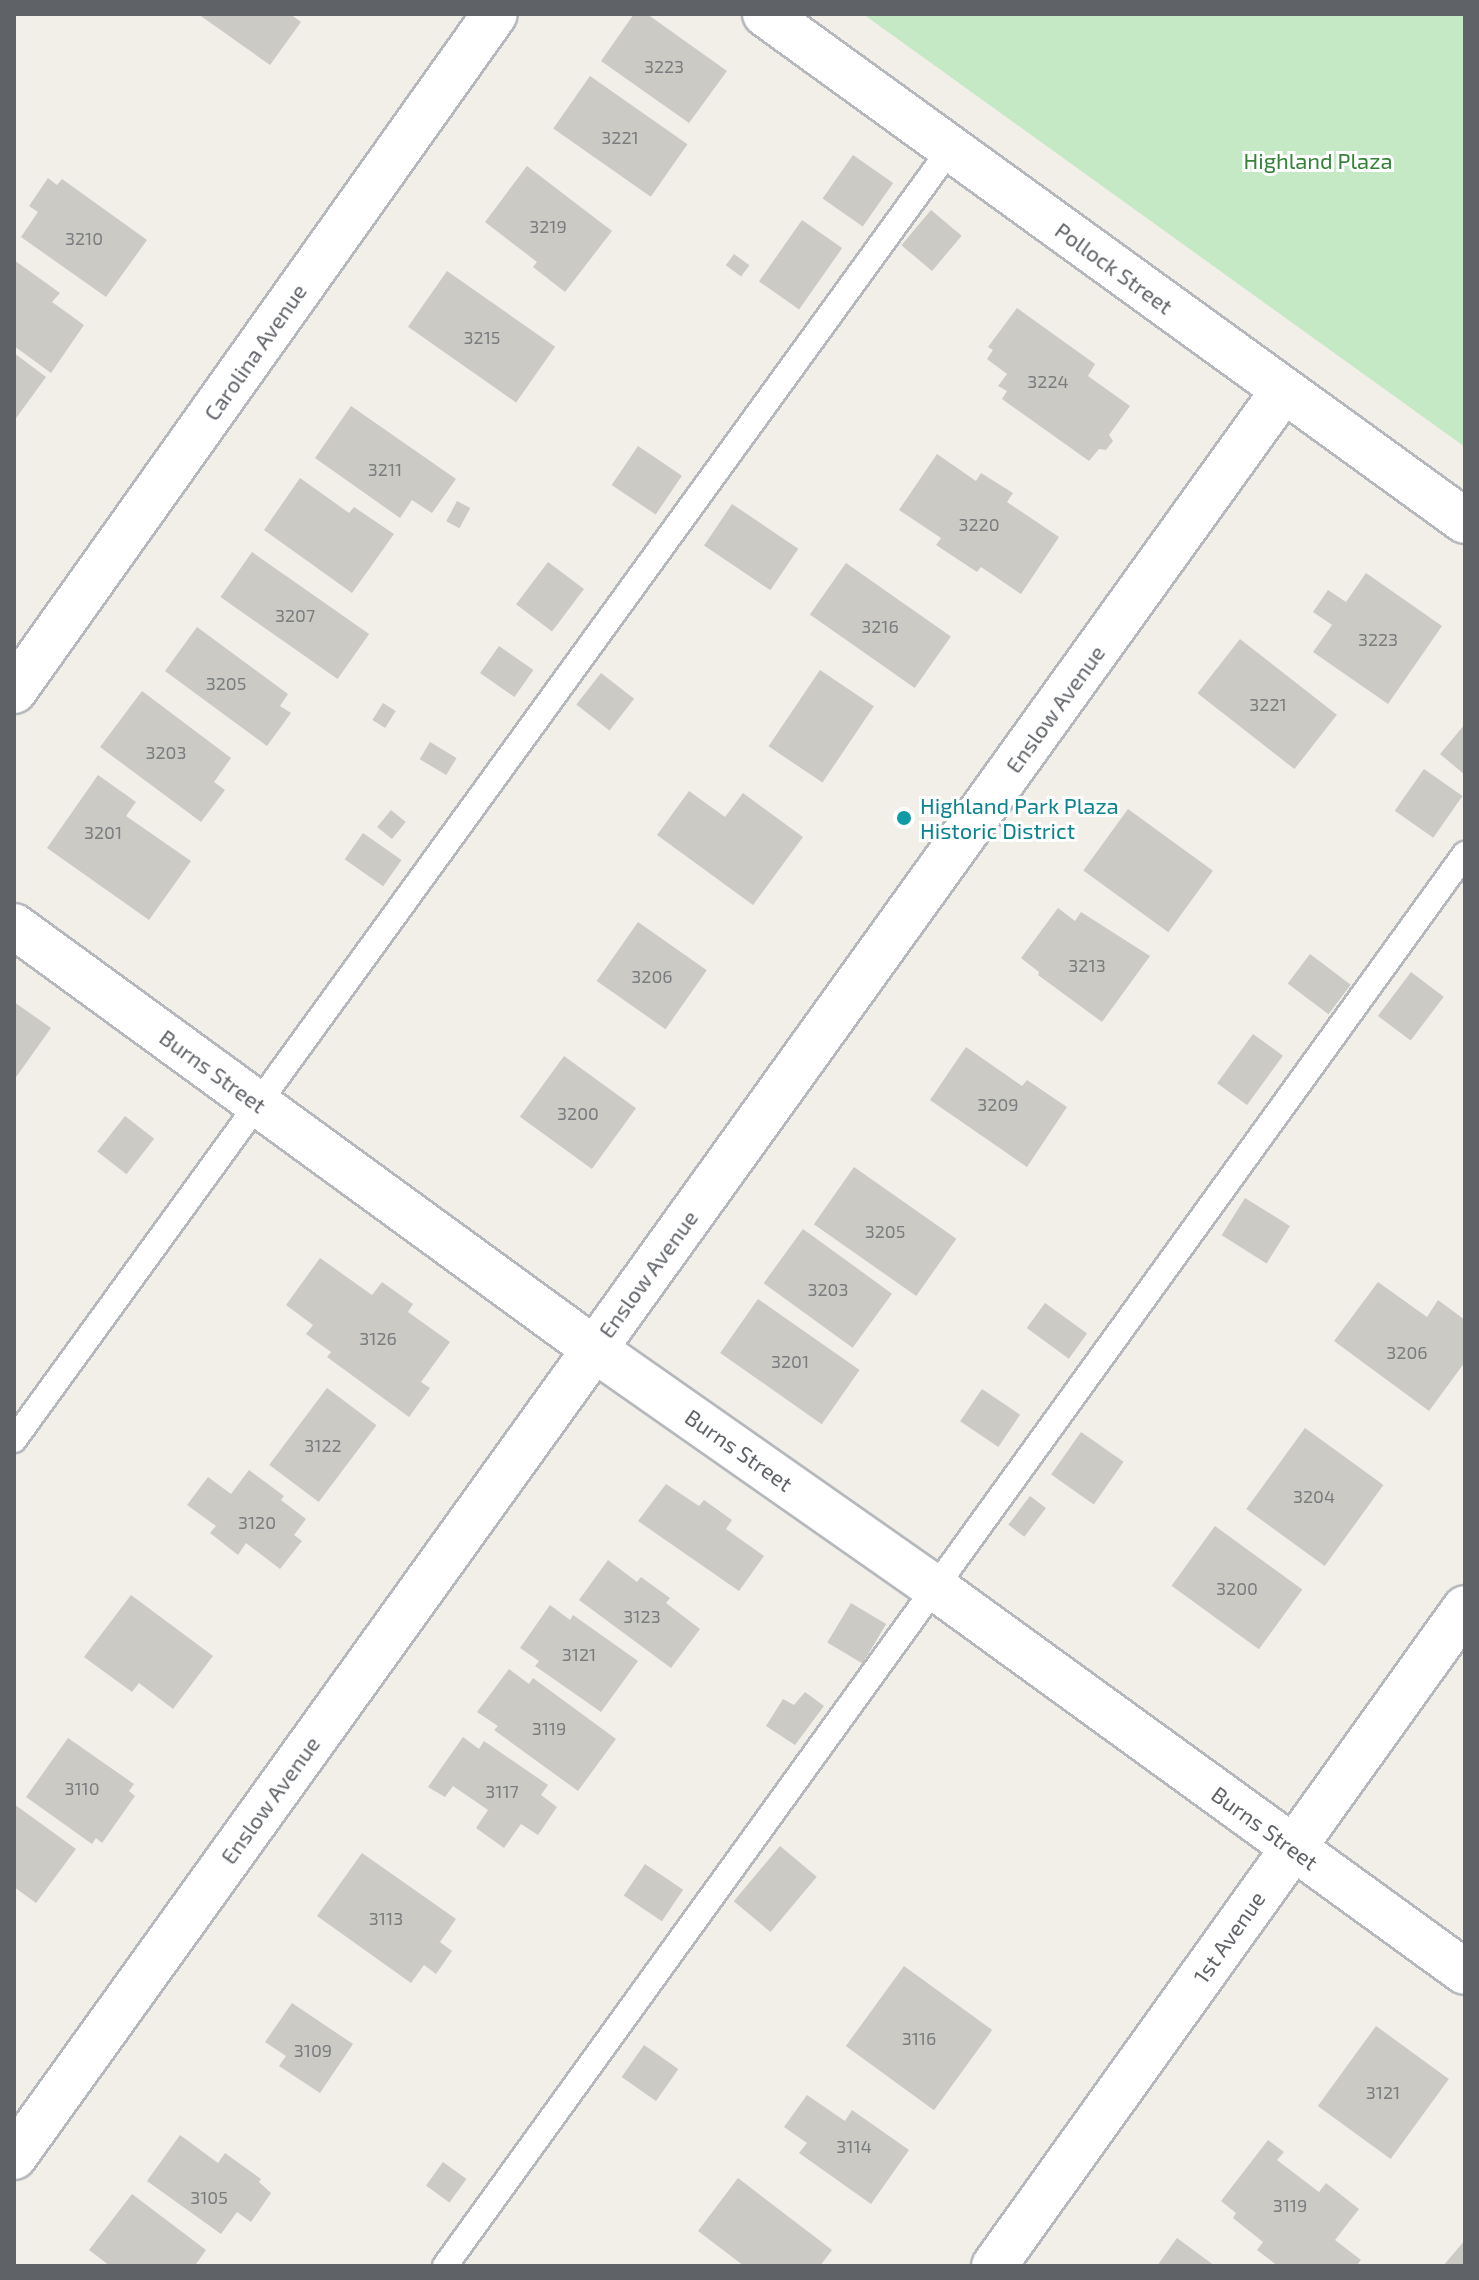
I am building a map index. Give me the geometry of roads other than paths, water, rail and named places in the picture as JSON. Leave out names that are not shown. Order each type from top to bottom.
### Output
[{"type":"street","name":"Carolina Avenue","points":[[14,691],[495,14]]},
{"type":"street","name":"Pollock Street","points":[[765,14],[1465,521]]},
{"type":"street","name":"Enslow Avenue","points":[[14,2157],[1283,391]]},
{"type":"street","name":"Burns Street","points":[[14,926],[594,1349],[937,1589],[1465,1972]]},
{"type":"street","name":"1st Avenue","points":[[994,2266],[1465,1608]]},
{"type":"lane","points":[[14,1440],[951,148]]},
{"type":"lane","points":[[445,2266],[1465,854]]},
{"type":"place","name":"Highland Park Plaza Historic District","points":[[904,818]]},
{"type":"park label","name":"Highland Plaza","points":[[1318,161]]}]
